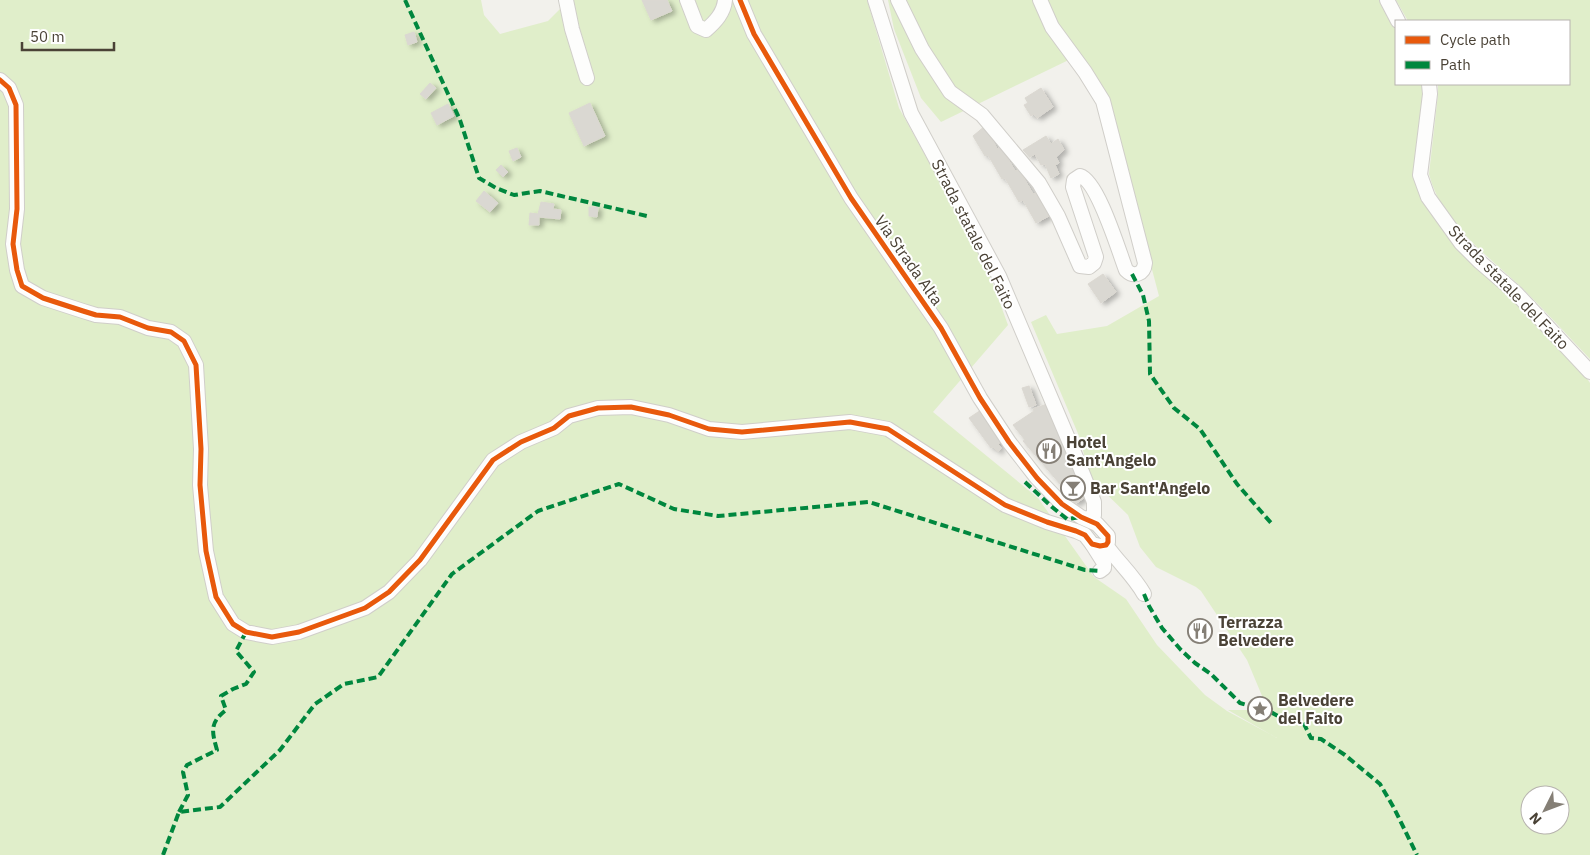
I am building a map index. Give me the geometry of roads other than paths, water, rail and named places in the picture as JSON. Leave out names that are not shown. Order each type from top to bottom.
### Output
[{"type":"street","points":[[566,0],[572,29],[587,78]]},
{"type":"street","points":[[687,0],[697,26],[706,30],[717,20],[725,0]]},
{"type":"street","name":"Via Strada Alta","points":[[740,0],[754,34],[851,198],[941,328],[980,398],[1009,442],[1037,478],[1062,504],[1097,524],[1106,534],[1108,542],[1099,544]]},
{"type":"street","name":"Strada statale del Faito","points":[[875,0],[911,113],[999,276],[1078,462],[1094,502],[1094,515],[1084,518]]},
{"type":"street","points":[[898,0],[922,49],[950,92],[982,115],[1039,183],[1058,216],[1080,266],[1089,267],[1094,263],[1096,257],[1073,188],[1074,180],[1080,176],[1090,182],[1107,216],[1126,270],[1132,274],[1138,274],[1143,269],[1144,263],[1103,100],[1052,27],[1040,0]]},
{"type":"street","points":[[1387,0],[1397,20]]},
{"type":"street","points":[[0,80],[9,88],[16,105],[17,209],[13,244],[17,270],[22,286],[43,298],[96,315],[120,317],[148,328],[171,332],[184,341],[196,365],[201,449],[200,485],[206,551],[216,597],[233,624],[246,632],[272,637],[299,632],[365,608],[389,592],[420,560],[493,460],[521,442],[554,428],[569,416],[598,408],[631,407],[669,415],[709,429],[742,432],[850,422],[888,429],[1005,505],[1047,522],[1076,531],[1099,544],[1138,583],[1144,594]]},
{"type":"street","name":"Strada statale del Faito","points":[[1429,85],[1430,94],[1420,174],[1428,197],[1461,242],[1480,262],[1516,293],[1590,372]]},
{"type":"street","points":[[1099,544],[1104,563],[1104,568],[1100,571]]},
{"type":"place","name":"Hotel Sant'Angelo","points":[[1049,451]]},
{"type":"place","name":"Bar Sant'Angelo","points":[[1073,488]]},
{"type":"place","name":"Terrazza Belvedere","points":[[1200,631]]},
{"type":"place","name":"Belvedere del Faito","points":[[1260,709]]}]
